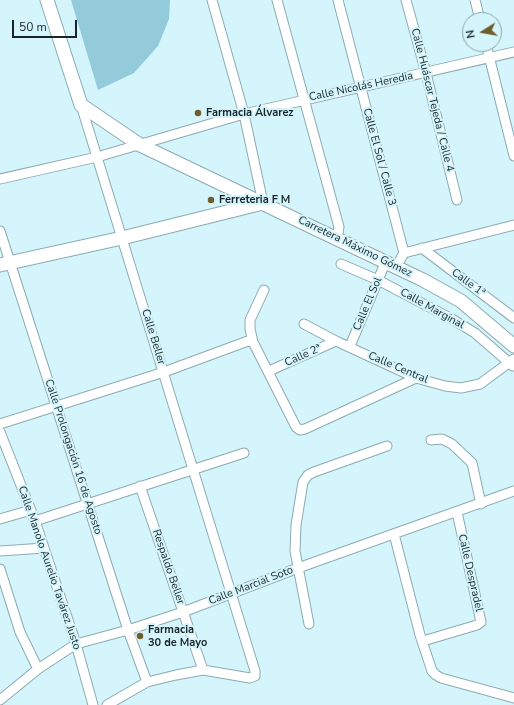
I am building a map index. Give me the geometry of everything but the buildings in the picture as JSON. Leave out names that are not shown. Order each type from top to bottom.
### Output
[{"type":"main road","name":"Calle Beller","points":[[47,0],[81,105]]},
{"type":"main road","name":"Carretera Máximo Gómez","points":[[81,105],[140,145],[391,264],[461,301],[514,346]]},
{"type":"main road","points":[[5,264],[122,238],[263,203]]},
{"type":"street","points":[[212,0],[244,114],[263,203]]},
{"type":"street","points":[[277,0],[339,227],[337,238]]},
{"type":"street","name":"Calle El Sol / Calle 3","points":[[338,0],[404,253]]},
{"type":"street","name":"Calle Huáscar Tejeda / Calle 4","points":[[406,0],[426,73],[457,200]]},
{"type":"street","points":[[475,0],[478,12]]},
{"type":"street","points":[[488,52],[514,156]]},
{"type":"street","name":"Calle Nicolás Heredia","points":[[0,179],[97,158],[244,114],[514,52]]},
{"type":"street","name":"Calle Beller","points":[[81,105],[194,469],[255,671],[255,676],[250,678],[204,670]]},
{"type":"street","points":[[391,264],[404,253],[510,226],[514,234]]},
{"type":"street","name":"Calle Prolongación 16 de Agosto","points":[[0,231],[5,264],[56,406],[128,630],[147,682]]},
{"type":"street","name":"Calle 1ª","points":[[422,248],[495,302],[514,318]]},
{"type":"street","name":"Calle Marginal","points":[[341,264],[378,280],[452,319],[475,333],[512,363]]},
{"type":"street","name":"Calle El Sol","points":[[350,346],[378,280],[391,264]]},
{"type":"street","points":[[264,290],[250,320],[250,329],[253,342],[296,427],[300,430],[306,429],[416,378]]},
{"type":"street","name":"Calle Central","points":[[304,324],[336,341],[350,346],[416,378],[445,386],[461,388],[480,384],[512,363]]},
{"type":"street","points":[[0,424],[164,372],[248,341],[253,342]]},
{"type":"street","name":"Calle 2ª","points":[[269,371],[336,341]]},
{"type":"street","name":"Calle Manolo Aurelio Tavárez Justo","points":[[0,432],[35,521],[76,644],[93,705]]},
{"type":"street","points":[[431,440],[442,440],[452,444],[472,463],[481,504]]},
{"type":"street","points":[[309,624],[294,540],[303,482],[308,475],[314,472],[387,446]]},
{"type":"street","points":[[35,521],[244,453]]},
{"type":"street","name":"Respaldo Beller","points":[[140,486],[204,670]]},
{"type":"street","name":"Calle Marcial Soto","points":[[0,700],[38,669],[76,644],[128,630],[183,612],[298,568],[514,491]]},
{"type":"street","points":[[0,519],[31,510]]},
{"type":"street","name":"Calle Despradel","points":[[423,640],[477,625],[481,622],[457,512]]},
{"type":"street","points":[[394,534],[432,671],[441,678],[514,698]]},
{"type":"street","points":[[0,551],[44,548]]},
{"type":"street","points":[[0,569],[2,587],[20,632],[38,669]]},
{"type":"street","points":[[107,705],[147,682],[204,670]]},
{"type":"shaded area","points":[[71,0],[170,0],[169,19],[158,46],[134,73],[98,90]]},
{"type":"place","name":"Farmacia Álvarez","points":[[198,113]]},
{"type":"place","name":"Ferreteria F M","points":[[211,200]]},
{"type":"place","name":"Farmacia 30 de Mayo","points":[[140,636]]}]
